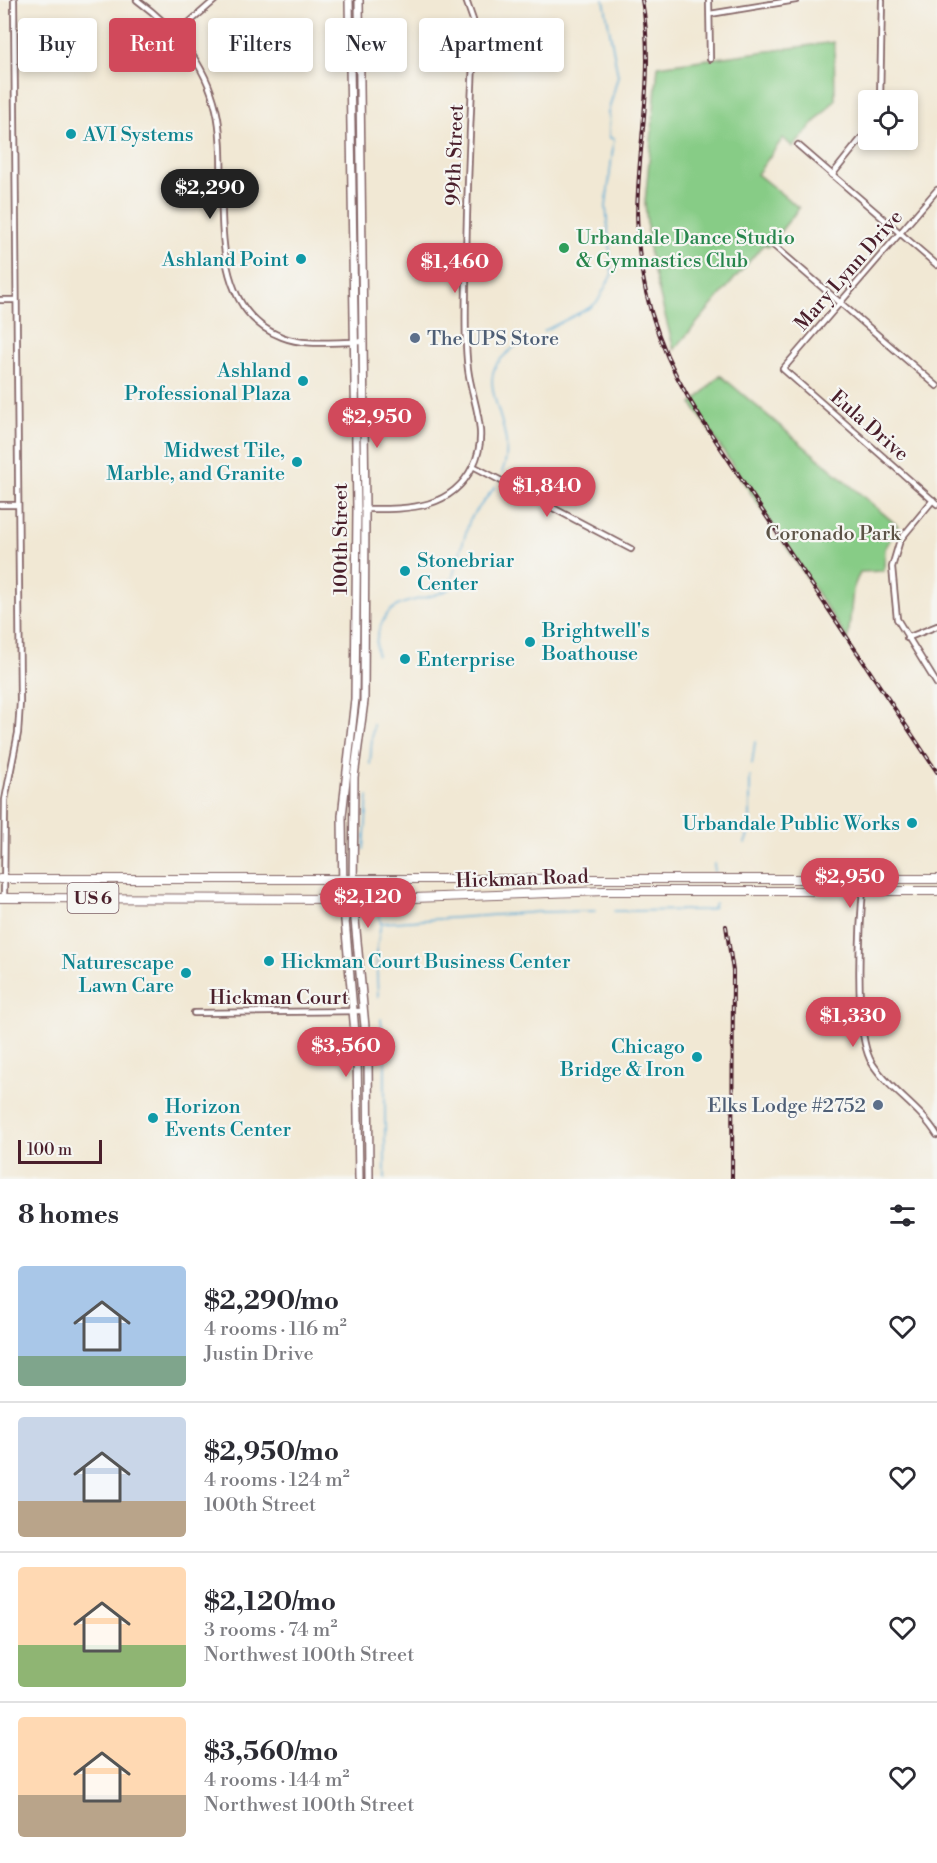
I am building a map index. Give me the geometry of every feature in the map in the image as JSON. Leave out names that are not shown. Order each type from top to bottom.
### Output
[{"type":"main road","name":"100th Street","points":[[349,0],[355,342],[361,509],[363,701],[354,777],[353,898],[368,1059],[369,1179]]},
{"type":"main road","name":"100th Street","points":[[359,0],[364,342],[361,509],[355,699],[344,785],[343,879],[357,1056],[359,1179]]},
{"type":"main road","name":"Hickman Road","points":[[2,879],[937,879]]},
{"type":"main road","name":"Hickman Road","points":[[2,898],[353,898],[604,891],[937,891]]},
{"type":"street","points":[[2,898],[2,830],[5,800],[19,725],[14,0]]},
{"type":"street","points":[[137,0],[158,18]]},
{"type":"street","points":[[194,18],[215,0]]},
{"type":"street","name":"99th Street","points":[[361,509],[411,509],[435,503],[460,485],[473,466],[481,437],[479,416],[469,376],[466,342],[466,225],[474,37],[473,20],[466,0]]},
{"type":"street","points":[[709,0],[710,59]]},
{"type":"street","points":[[710,14],[796,0]]},
{"type":"street","points":[[880,90],[882,0]]},
{"type":"street","points":[[196,63],[202,72],[216,107],[221,144],[223,246],[242,302],[255,319],[280,336],[301,342],[364,342]]},
{"type":"street","points":[[832,174],[858,142]]},
{"type":"street","points":[[798,145],[937,266]]},
{"type":"street","name":"Mary Lynn Drive","points":[[783,369],[937,190]]},
{"type":"street","points":[[772,244],[937,386]]},
{"type":"street","points":[[0,300],[15,300]]},
{"type":"street","name":"Eula Drive","points":[[783,369],[935,502]]},
{"type":"street","points":[[473,466],[631,549]]},
{"type":"street","points":[[935,502],[900,540],[893,558],[897,618],[907,638],[937,684]]},
{"type":"street","points":[[0,505],[17,505]]},
{"type":"street","points":[[907,638],[937,626]]},
{"type":"street","points":[[864,880],[861,1023],[864,1044],[879,1072],[937,1135]]},
{"type":"street","name":"Hickman Court","points":[[194,1013],[363,1011]]},
{"type":"green space","points":[[834,42],[835,100],[793,147],[783,138],[757,174],[799,208],[768,247],[764,244],[674,350],[650,257],[645,203],[658,66]]},
{"type":"green space","name":"Coronado Park","points":[[720,375],[898,526],[885,549],[884,571],[860,572],[853,589],[848,640],[692,404]]},
{"type":"waterway","points":[[544,331],[591,307],[598,301],[612,274],[606,207],[614,139],[609,135],[608,113],[618,76],[604,0]]},
{"type":"waterway","points":[[502,472],[506,458],[506,444],[492,378],[497,363],[518,344]]},
{"type":"waterway","points":[[377,655],[378,632],[389,612],[396,606],[449,589],[470,519],[495,487]]},
{"type":"waterway","points":[[370,764],[373,724]]},
{"type":"waterway","points":[[752,764],[755,742]]},
{"type":"waterway","points":[[745,843],[750,830],[750,777]]},
{"type":"waterway","points":[[364,849],[368,796]]},
{"type":"waterway","points":[[714,864],[715,872]]},
{"type":"waterway","points":[[614,911],[706,910],[713,908],[715,903]]},
{"type":"waterway","points":[[378,909],[381,923],[376,953],[378,998]]},
{"type":"waterway","points":[[381,923],[539,912],[595,911]]},
{"type":"waterway","points":[[381,1019],[385,1054],[385,1179]]},
{"type":"railway","points":[[642,0],[647,72],[637,222],[644,282],[660,339],[672,367],[702,420],[937,772]]},
{"type":"railway","points":[[726,926],[733,971],[732,1179]]},
{"type":"place","name":"AVI Systems","points":[[71,134]]},
{"type":"place","name":"Urbandale Dance Studio & Gymnastics Club","points":[[564,248]]},
{"type":"place","name":"Ashland Point","points":[[301,259]]},
{"type":"place","name":"The UPS Store","points":[[415,338]]},
{"type":"place","name":"Ashland Professional Plaza","points":[[303,381]]},
{"type":"place","name":"Midwest Tile, Marble, and Granite","points":[[297,462]]},
{"type":"place","name":"Stonebriar Center","points":[[405,571]]},
{"type":"place","name":"Brightwell's Boathouse","points":[[530,642]]},
{"type":"place","name":"Enterprise","points":[[405,659]]},
{"type":"place","name":"Urbandale Public Works","points":[[912,823]]},
{"type":"place","name":"Hickman Court Business Center","points":[[269,961]]},
{"type":"place","name":"Naturescape Lawn Care","points":[[186,973]]},
{"type":"place","name":"Chicago Bridge & Iron","points":[[697,1057]]},
{"type":"place","name":"Elks Lodge #2752","points":[[878,1105]]},
{"type":"place","name":"Horizon Events Center","points":[[153,1118]]}]
